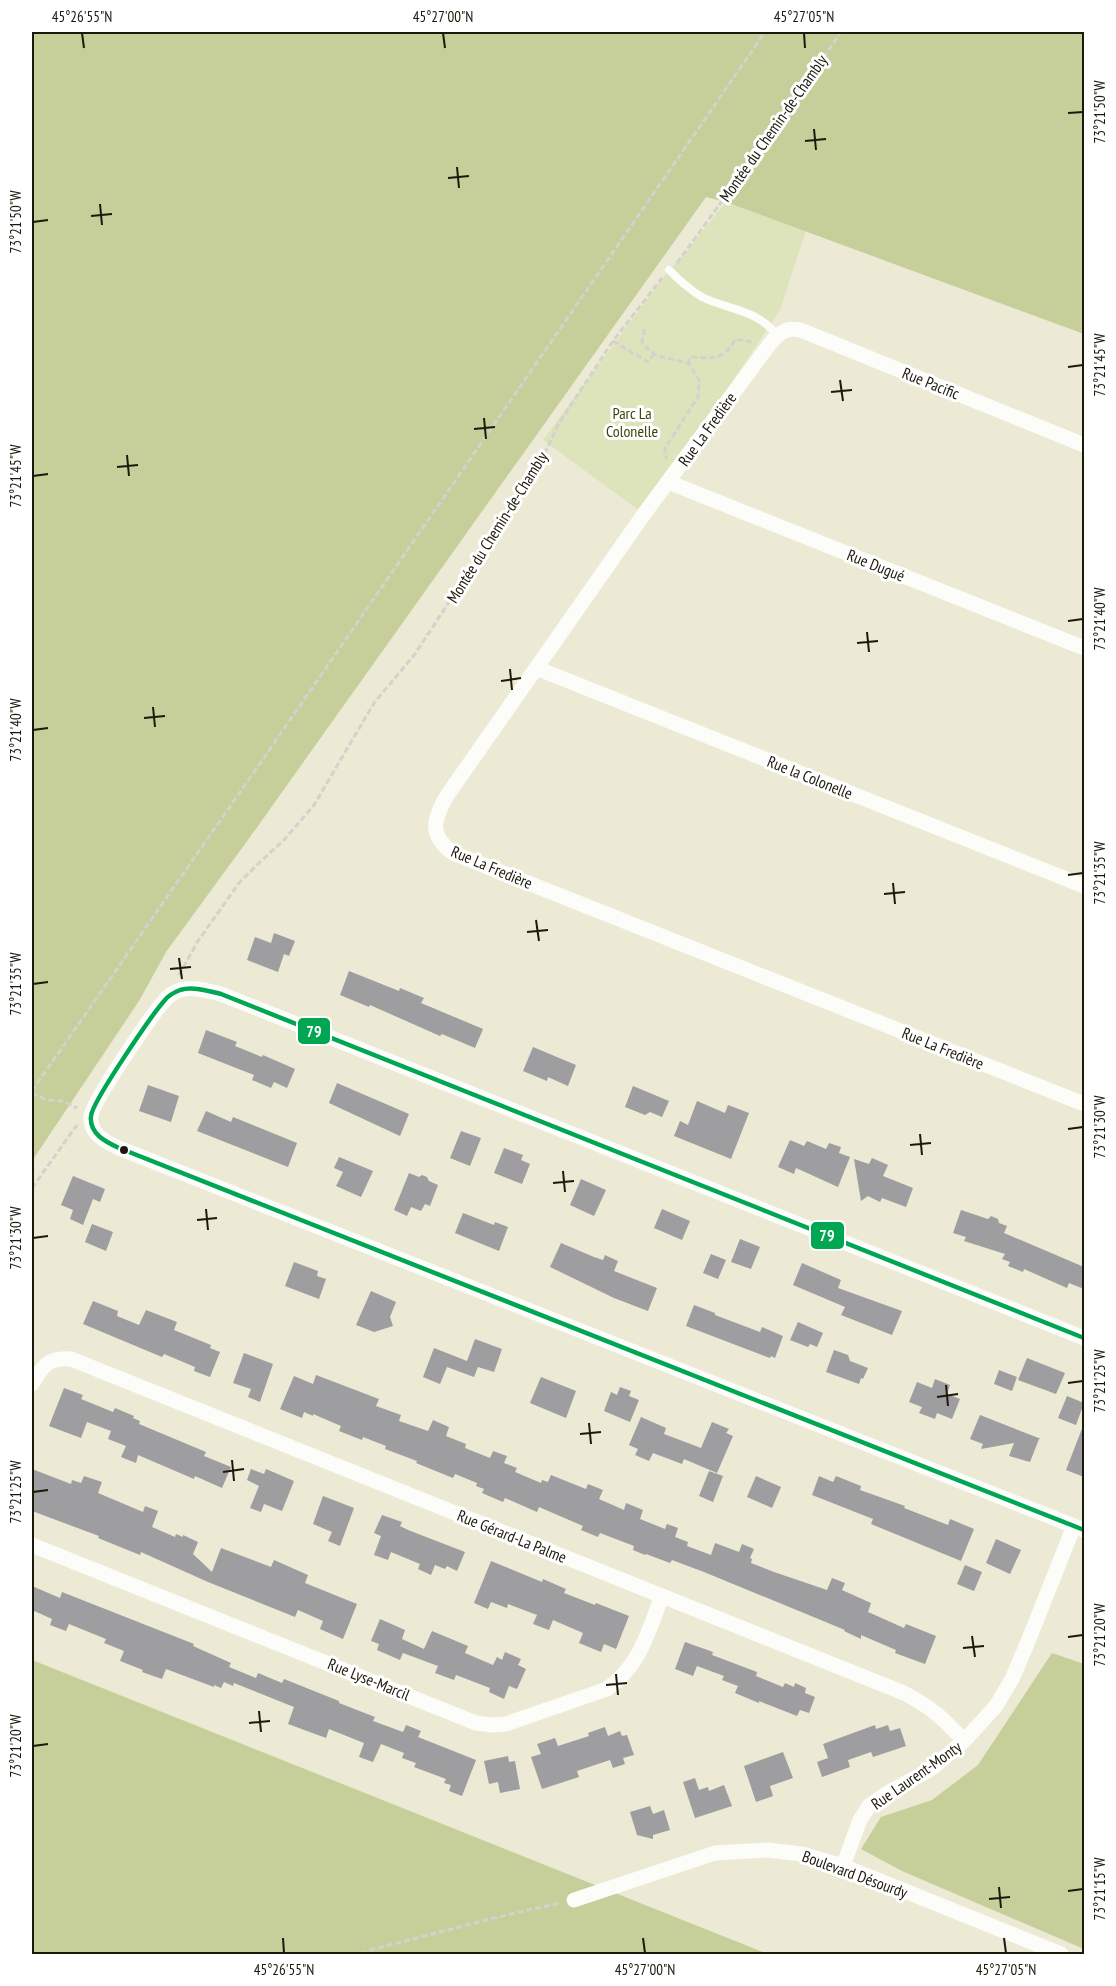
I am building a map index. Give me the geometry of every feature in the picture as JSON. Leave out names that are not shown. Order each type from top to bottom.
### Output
[{"type":"street","name":"Rue Pacific","points":[[777,336],[790,329],[803,331],[1084,445]]},
{"type":"street","name":"Rue La Fredière","points":[[777,336],[680,465],[446,797],[437,813],[435,829],[441,844],[453,853],[1084,1104]]},
{"type":"street","name":"Rue Dugué","points":[[668,482],[1084,648]]},
{"type":"street","name":"Rue la Colonelle","points":[[536,668],[1084,886]]},
{"type":"street","points":[[1079,1528],[119,1148],[98,1135],[93,1127],[91,1116],[102,1092],[166,998],[180,990],[200,989],[221,994],[1084,1338]]},
{"type":"street","name":"Rue Gérard-La Palme","points":[[32,1384],[47,1363],[59,1358],[72,1359],[904,1693],[929,1706],[964,1742]]},
{"type":"street","name":"Rue Laurent-Monty","points":[[843,1866],[860,1820],[870,1806],[886,1794],[931,1769],[964,1742],[996,1706],[1012,1679],[1079,1528]]},
{"type":"street","name":"Rue Lyse-Marcil","points":[[32,1545],[476,1722],[492,1725],[506,1724],[607,1689],[622,1679],[632,1666],[642,1646],[662,1596]]},
{"type":"street","name":"Boulevard Désourdy","points":[[574,1900],[715,1853],[768,1850],[802,1854],[843,1866],[1061,1954]]},
{"type":"lane","points":[[669,270],[702,297],[752,315],[769,325],[777,336]]},
{"type":"path","points":[[91,1116],[63,1101],[47,1100],[32,1092],[765,32]]},
{"type":"path","name":"Montée du Chemin-de-Chambly","points":[[180,990],[179,976],[210,924],[239,884],[284,840],[314,805],[374,703],[415,654],[540,463],[559,423],[613,341],[654,287],[677,263],[781,120],[841,32]]},
{"type":"path","points":[[645,329],[642,341],[647,350],[653,355],[689,364],[699,380],[698,397],[665,448],[668,460],[680,465]]},
{"type":"path","points":[[689,364],[689,357],[710,358],[723,355],[730,349],[735,339],[757,343]]},
{"type":"path","points":[[613,341],[648,362],[653,355]]},
{"type":"path","points":[[32,1188],[74,1129],[80,1122],[91,1116]]},
{"type":"path","points":[[361,1954],[494,1918],[574,1900]]},
{"type":"green space","points":[[32,32],[1084,32],[1084,334],[726,202],[706,197],[166,952],[139,1001],[32,1161]]},
{"type":"green space","name":"Parc La Colonelle","points":[[726,202],[806,231],[780,310],[644,514],[543,440],[669,270]]},
{"type":"green space","points":[[1052,1653],[1084,1664],[1084,1949],[902,1871],[861,1849],[881,1817],[932,1800],[978,1765]]},
{"type":"green space","points":[[32,1660],[768,1954],[32,1954]]},
{"type":"building","points":[[274,933],[295,941],[289,956],[284,954],[278,972],[247,960],[255,937],[271,943]]},
{"type":"building","points":[[349,971],[399,991],[400,988],[424,998],[421,1003],[483,1029],[475,1048],[340,995]]},
{"type":"building","points":[[206,1030],[237,1042],[235,1046],[295,1069],[287,1088],[274,1082],[271,1088],[252,1080],[254,1075],[198,1053]]},
{"type":"building","points":[[533,1047],[576,1065],[568,1086],[548,1077],[547,1081],[523,1071]]},
{"type":"building","points":[[337,1083],[409,1114],[400,1136],[329,1103]]},
{"type":"building","points":[[148,1085],[179,1096],[171,1122],[139,1111]]},
{"type":"building","points":[[633,1086],[669,1101],[662,1117],[650,1112],[645,1115],[625,1107]]},
{"type":"building","points":[[697,1101],[725,1113],[728,1105],[749,1113],[731,1159],[674,1136],[680,1121],[688,1125]]},
{"type":"building","points":[[206,1111],[231,1122],[233,1117],[297,1143],[288,1167],[197,1131]]},
{"type":"building","points":[[461,1131],[481,1138],[470,1166],[450,1158]]},
{"type":"building","points":[[790,1140],[804,1146],[807,1141],[826,1149],[829,1143],[841,1147],[839,1153],[850,1157],[838,1187],[796,1168],[794,1174],[778,1167]]},
{"type":"building","points":[[504,1148],[523,1155],[521,1160],[530,1164],[522,1184],[494,1173]]},
{"type":"building","points":[[339,1157],[373,1171],[361,1197],[336,1186],[343,1172],[334,1168]]},
{"type":"building","points":[[872,1158],[888,1165],[883,1176],[913,1188],[906,1207],[882,1198],[880,1202],[868,1196],[861,1201],[854,1159],[869,1164]]},
{"type":"building","points":[[409,1173],[427,1177],[429,1181],[438,1185],[430,1206],[425,1204],[421,1211],[411,1207],[407,1216],[394,1210]]},
{"type":"building","points":[[73,1176],[105,1189],[100,1202],[93,1199],[83,1225],[70,1219],[73,1210],[61,1205]]},
{"type":"building","points":[[581,1179],[606,1190],[594,1216],[570,1205]]},
{"type":"building","points":[[662,1209],[690,1221],[682,1240],[654,1228]]},
{"type":"building","points":[[961,1210],[988,1219],[991,1216],[998,1219],[999,1223],[1007,1226],[1004,1233],[1084,1267],[1084,1289],[1069,1283],[1067,1288],[1024,1269],[1023,1272],[1008,1266],[1010,1262],[1002,1259],[1005,1254],[964,1241],[966,1237],[953,1233]]},
{"type":"building","points":[[463,1213],[494,1225],[495,1222],[508,1227],[499,1251],[455,1233]]},
{"type":"building","points":[[92,1224],[113,1232],[106,1251],[85,1242]]},
{"type":"building","points":[[740,1239],[760,1247],[751,1269],[731,1262]]},
{"type":"building","points":[[561,1243],[603,1260],[605,1255],[618,1261],[614,1271],[657,1288],[648,1311],[614,1298],[550,1267]]},
{"type":"building","points":[[711,1254],[726,1260],[718,1279],[703,1273]]},
{"type":"building","points":[[294,1262],[318,1271],[317,1276],[326,1279],[319,1299],[285,1286]]},
{"type":"building","points":[[802,1263],[841,1280],[838,1288],[902,1311],[892,1335],[841,1315],[845,1307],[793,1285]]},
{"type":"building","points":[[371,1291],[396,1302],[390,1317],[393,1326],[374,1332],[356,1325]]},
{"type":"building","points":[[93,1301],[118,1311],[117,1316],[139,1325],[146,1310],[177,1322],[174,1330],[211,1345],[210,1348],[220,1352],[210,1377],[194,1371],[195,1367],[164,1354],[162,1357],[83,1324]]},
{"type":"building","points":[[694,1305],[760,1332],[762,1327],[783,1336],[775,1358],[686,1326]]},
{"type":"building","points":[[798,1322],[823,1333],[817,1347],[810,1344],[808,1347],[790,1340]]},
{"type":"building","points":[[475,1339],[502,1349],[494,1372],[478,1367],[474,1377],[447,1367],[440,1384],[423,1377],[434,1348],[467,1361]]},
{"type":"building","points":[[834,1350],[848,1355],[850,1361],[868,1368],[859,1384],[826,1372]]},
{"type":"building","points":[[244,1353],[273,1364],[260,1402],[248,1397],[251,1389],[233,1383]]},
{"type":"building","points":[[1027,1358],[1065,1373],[1056,1394],[1018,1380]]},
{"type":"building","points":[[999,1370],[1017,1377],[1012,1391],[994,1384]]},
{"type":"building","points":[[316,1375],[379,1399],[376,1406],[401,1415],[399,1421],[428,1431],[433,1420],[449,1427],[446,1436],[466,1444],[465,1448],[490,1458],[493,1451],[507,1456],[504,1463],[517,1468],[515,1472],[541,1483],[542,1480],[548,1482],[551,1475],[586,1489],[588,1484],[603,1490],[599,1499],[624,1510],[626,1503],[643,1510],[640,1519],[665,1529],[667,1524],[678,1528],[675,1537],[688,1542],[687,1546],[711,1555],[715,1543],[739,1552],[742,1544],[754,1549],[750,1558],[751,1563],[774,1572],[827,1590],[832,1578],[845,1583],[842,1590],[871,1603],[868,1612],[904,1628],[906,1624],[936,1636],[925,1664],[895,1653],[896,1650],[861,1635],[861,1639],[845,1630],[704,1572],[672,1560],[670,1563],[645,1555],[633,1550],[634,1546],[600,1533],[598,1537],[581,1530],[583,1526],[539,1507],[537,1512],[505,1498],[503,1502],[482,1493],[484,1489],[476,1486],[477,1483],[455,1474],[453,1478],[385,1449],[386,1446],[339,1431],[341,1426],[313,1414],[313,1416],[304,1412],[302,1418],[280,1409],[294,1376],[313,1384]]},
{"type":"building","points":[[541,1377],[576,1391],[566,1418],[530,1403]]},
{"type":"building","points":[[935,1379],[950,1385],[947,1394],[960,1399],[952,1419],[937,1413],[935,1419],[919,1413],[922,1407],[909,1402],[917,1382],[932,1388]]},
{"type":"building","points":[[620,1387],[631,1391],[629,1396],[639,1400],[630,1422],[604,1411],[611,1392],[617,1395]]},
{"type":"building","points":[[64,1388],[83,1395],[81,1399],[113,1412],[115,1408],[134,1416],[133,1418],[140,1421],[139,1424],[206,1452],[204,1456],[231,1467],[222,1488],[195,1476],[194,1479],[138,1455],[136,1463],[121,1457],[126,1446],[108,1439],[111,1431],[87,1422],[81,1438],[49,1426]]},
{"type":"building","points":[[1067,1396],[1084,1403],[1076,1425],[1058,1418]]},
{"type":"building","points":[[980,1415],[1041,1439],[1039,1439],[1030,1462],[1009,1456],[1014,1443],[981,1449],[983,1444],[970,1439]]},
{"type":"building","points":[[641,1417],[666,1428],[664,1434],[701,1448],[712,1422],[729,1429],[726,1433],[733,1436],[717,1473],[684,1459],[682,1464],[653,1453],[649,1461],[635,1455],[638,1449],[629,1445]]},
{"type":"building","points":[[1084,1426],[1084,1477],[1066,1470]]},
{"type":"building","points":[[32,1469],[71,1484],[72,1480],[81,1483],[84,1476],[102,1482],[98,1493],[143,1512],[145,1506],[158,1511],[152,1527],[175,1537],[176,1534],[183,1537],[183,1535],[198,1542],[193,1554],[212,1572],[221,1548],[271,1567],[274,1560],[308,1575],[305,1583],[357,1604],[343,1639],[320,1629],[323,1621],[298,1610],[295,1617],[141,1552],[140,1555],[98,1538],[99,1536],[32,1511]]},
{"type":"building","points":[[251,1469],[264,1474],[266,1469],[294,1481],[282,1511],[264,1504],[261,1512],[250,1508],[259,1486],[247,1480]]},
{"type":"building","points":[[709,1471],[723,1476],[713,1502],[699,1496]]},
{"type":"building","points":[[756,1476],[781,1487],[772,1508],[747,1497]]},
{"type":"building","points":[[819,1476],[833,1482],[836,1476],[861,1486],[860,1490],[948,1525],[950,1519],[974,1529],[961,1561],[871,1524],[873,1519],[812,1495]]},
{"type":"building","points":[[323,1496],[354,1508],[340,1546],[328,1541],[332,1532],[313,1524]]},
{"type":"building","points":[[382,1515],[402,1522],[400,1526],[408,1530],[465,1552],[457,1571],[447,1566],[445,1569],[435,1565],[431,1575],[418,1569],[420,1564],[391,1552],[388,1560],[374,1555],[381,1536],[374,1533]]},
{"type":"building","points":[[996,1539],[1021,1550],[1010,1574],[986,1563]]},
{"type":"building","points":[[491,1561],[542,1582],[543,1579],[566,1589],[564,1593],[629,1616],[616,1649],[604,1644],[601,1652],[579,1643],[583,1633],[553,1620],[549,1630],[533,1624],[537,1615],[508,1604],[507,1608],[491,1602],[488,1609],[474,1603]]},
{"type":"building","points":[[965,1565],[982,1572],[974,1591],[957,1584]]},
{"type":"building","points":[[32,1586],[60,1598],[62,1592],[194,1644],[193,1646],[231,1663],[229,1667],[256,1678],[258,1673],[282,1683],[284,1679],[375,1717],[373,1721],[403,1732],[406,1725],[421,1731],[418,1737],[476,1760],[462,1796],[449,1791],[451,1785],[444,1783],[446,1779],[414,1767],[416,1763],[402,1758],[404,1753],[381,1744],[373,1762],[359,1757],[364,1743],[329,1729],[326,1738],[288,1724],[294,1707],[234,1683],[233,1686],[224,1682],[221,1688],[166,1669],[162,1679],[142,1672],[143,1670],[120,1661],[124,1651],[104,1643],[106,1639],[69,1624],[66,1631],[50,1625],[52,1619],[32,1610]]},
{"type":"building","points":[[380,1619],[405,1630],[402,1639],[424,1649],[432,1631],[468,1646],[465,1653],[493,1665],[497,1657],[502,1660],[505,1652],[521,1659],[518,1665],[526,1669],[517,1689],[509,1686],[504,1699],[489,1692],[490,1688],[456,1675],[454,1680],[435,1673],[438,1666],[403,1653],[400,1660],[377,1650],[379,1644],[371,1641]]},
{"type":"building","points":[[685,1642],[757,1672],[756,1676],[783,1687],[785,1683],[794,1687],[795,1683],[806,1688],[805,1693],[815,1697],[809,1713],[800,1710],[797,1716],[735,1693],[738,1686],[722,1680],[724,1676],[697,1666],[693,1676],[675,1669]]},
{"type":"building","points":[[875,1725],[876,1729],[888,1725],[890,1731],[900,1728],[906,1746],[873,1757],[871,1752],[848,1760],[850,1767],[822,1777],[817,1762],[828,1758],[823,1744]]},
{"type":"building","points":[[605,1727],[608,1736],[620,1731],[622,1736],[627,1735],[634,1755],[623,1758],[625,1764],[613,1768],[610,1760],[577,1771],[579,1777],[542,1789],[531,1757],[541,1754],[537,1744],[555,1738],[558,1746],[589,1736],[588,1733]]},
{"type":"building","points":[[783,1752],[793,1778],[770,1786],[773,1796],[756,1802],[744,1766]]},
{"type":"building","points":[[508,1756],[509,1762],[515,1761],[520,1789],[500,1793],[498,1782],[489,1784],[484,1761]]},
{"type":"building","points":[[695,1778],[699,1790],[708,1787],[709,1791],[724,1785],[732,1806],[695,1818],[683,1782]]},
{"type":"building","points":[[650,1806],[653,1814],[664,1810],[670,1830],[653,1835],[653,1839],[637,1835],[630,1812]]},
{"type":"transit line","name":"79","points":[[1084,1338],[221,994],[206,990],[180,990],[166,999],[101,1094],[91,1116],[96,1132],[104,1140],[119,1148],[1084,1530]]}]
